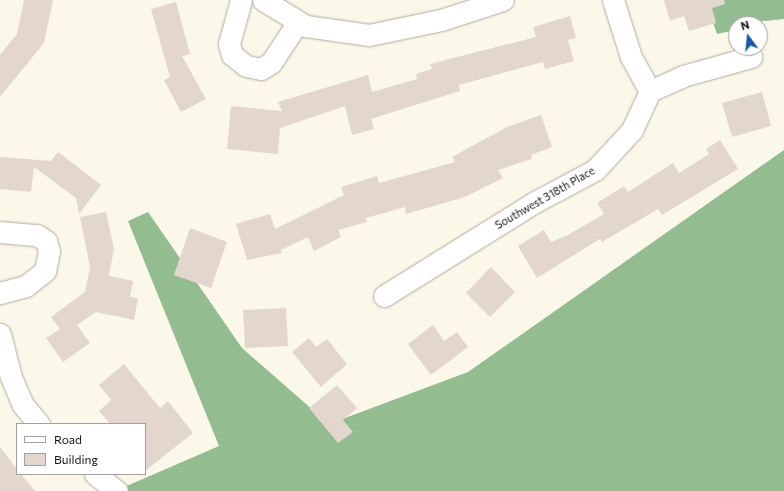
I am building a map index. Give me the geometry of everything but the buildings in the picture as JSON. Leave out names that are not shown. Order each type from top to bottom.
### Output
[{"type":"street","points":[[241,0],[229,44],[232,55],[246,66],[261,69],[271,63],[298,22]]},
{"type":"street","points":[[263,0],[298,22],[336,33],[369,35],[441,20],[503,0]]},
{"type":"street","points":[[613,0],[631,57],[650,91],[683,76],[751,56]]},
{"type":"street","name":"Southwest 318th Place","points":[[384,296],[535,202],[595,170],[632,130],[650,91]]},
{"type":"street","points":[[0,232],[37,235],[46,241],[49,250],[44,271],[26,286],[0,293]]},
{"type":"street","points":[[0,334],[14,384],[23,405],[38,423]]},
{"type":"street","points":[[96,475],[117,491]]},
{"type":"green space","points":[[705,0],[784,0],[784,19],[768,21],[768,16],[728,16],[728,32],[717,34]]},
{"type":"green space","points":[[784,150],[784,491],[115,491],[219,446],[128,221],[148,212],[242,348],[329,424],[468,372]]}]
